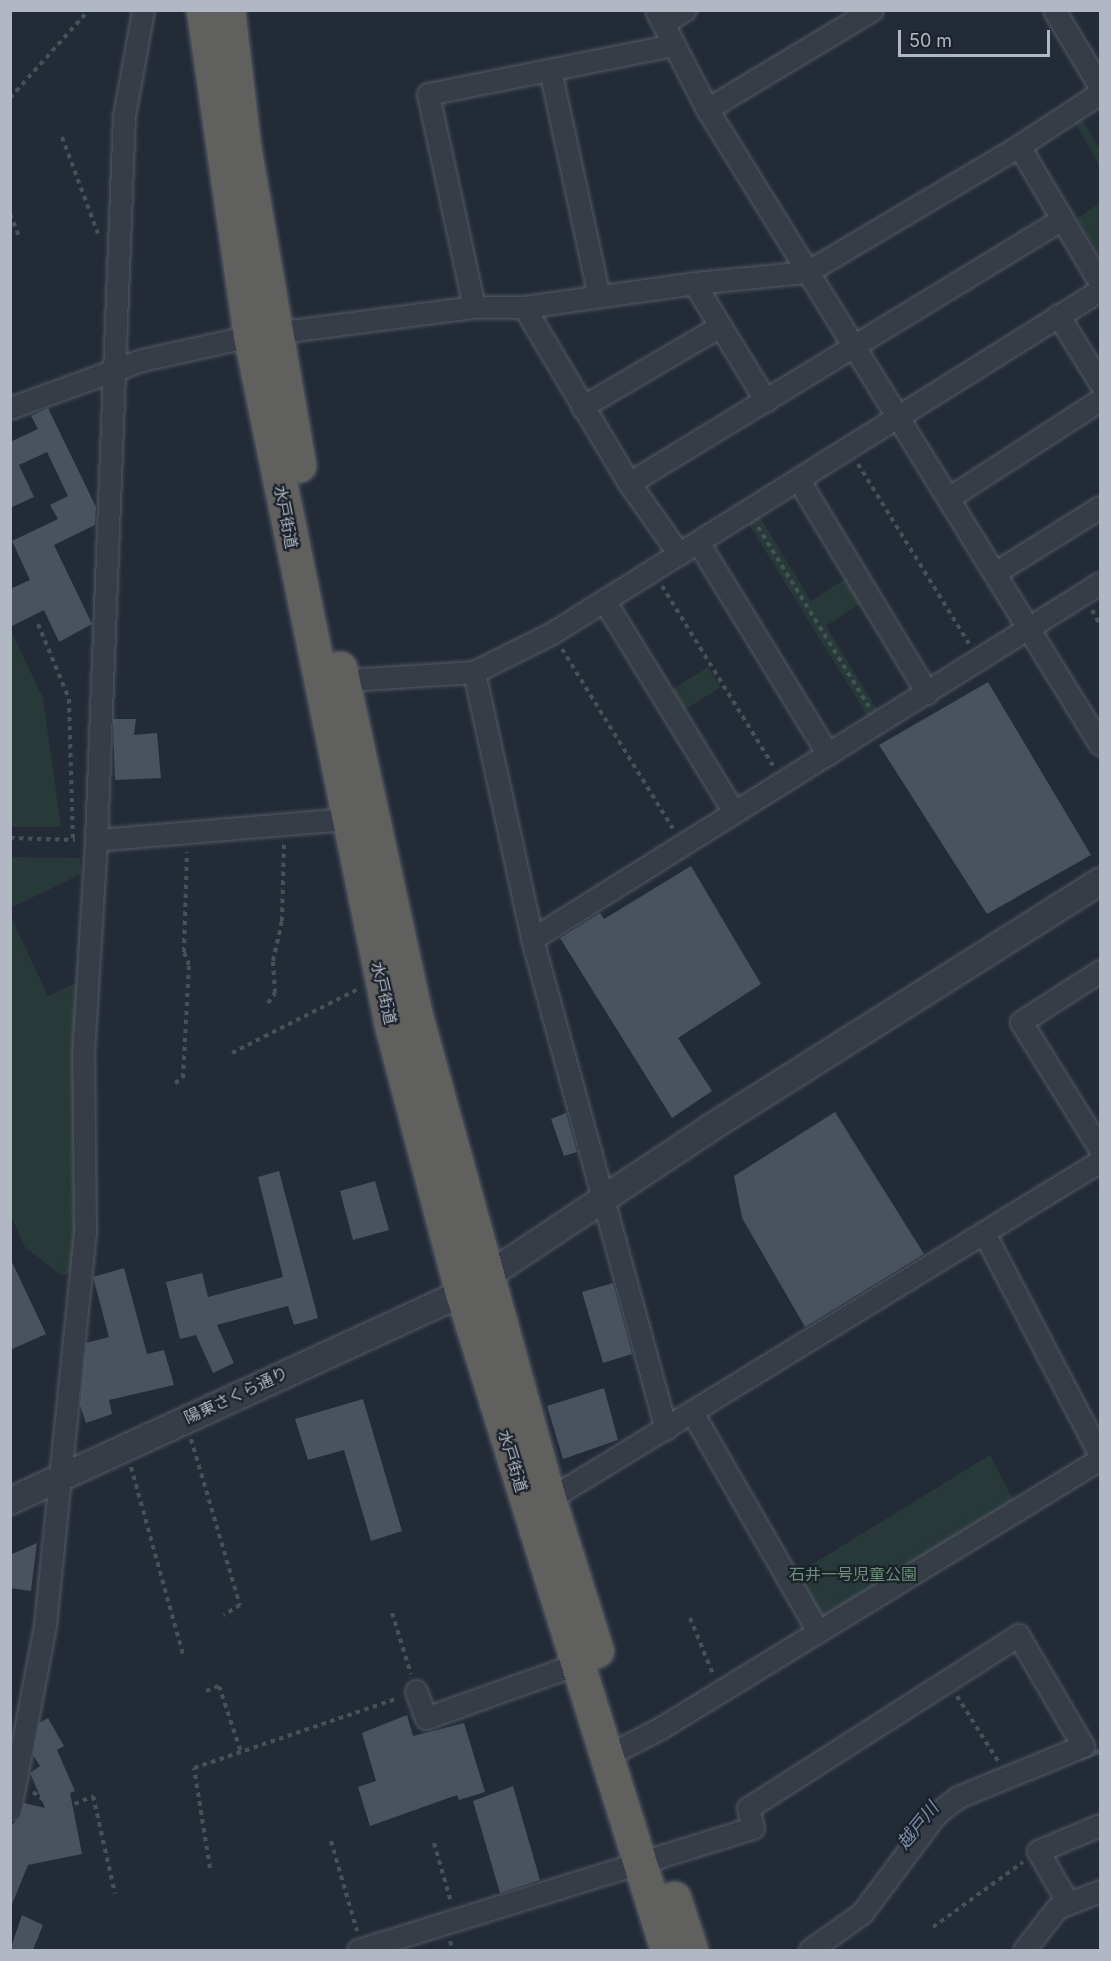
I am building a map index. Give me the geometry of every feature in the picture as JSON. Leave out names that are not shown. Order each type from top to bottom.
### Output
[{"type":"highway","name":"水戸街道","points":[[203,10],[263,333],[359,818],[380,978],[475,1285],[539,1505],[651,1860],[691,1950]]},
{"type":"highway","name":"水戸街道","points":[[228,10],[263,333]]},
{"type":"highway","name":"水戸街道","points":[[359,818],[416,1016],[475,1285]]},
{"type":"highway","name":"水戸街道","points":[[539,1505],[577,1664],[616,1750]]},
{"type":"highway","name":"水戸街道","points":[[651,1860],[667,1950]]},
{"type":"street","points":[[10,1809],[45,1625],[62,1476],[85,1232],[83,1054],[96,840],[124,116],[143,10]]},
{"type":"street","points":[[685,10],[659,17],[707,109],[1101,744]]},
{"type":"street","points":[[707,109],[872,10]]},
{"type":"street","points":[[1054,10],[1101,87]]},
{"type":"street","points":[[474,307],[428,94],[674,45]]},
{"type":"street","points":[[550,70],[599,296]]},
{"type":"street","points":[[10,408],[116,369],[263,333],[474,307],[524,307],[694,283],[807,272],[1019,146],[1101,93]]},
{"type":"street","points":[[1019,146],[1101,283]]},
{"type":"street","points":[[629,483],[1062,219]]},
{"type":"street","points":[[694,283],[766,401]]},
{"type":"street","points":[[331,681],[474,672],[552,633],[1101,290]]},
{"type":"street","points":[[524,307],[629,483],[679,554]]},
{"type":"street","points":[[1058,315],[1101,383]]},
{"type":"street","points":[[582,407],[720,326]]},
{"type":"street","points":[[950,498],[1101,400]]},
{"type":"street","points":[[798,480],[927,693]]},
{"type":"street","points":[[996,572],[1101,507]]},
{"type":"street","points":[[698,542],[828,754]]},
{"type":"street","points":[[532,939],[1101,583]]},
{"type":"street","points":[[604,600],[734,812]]},
{"type":"street","points":[[474,672],[532,939],[605,1198],[666,1429]]},
{"type":"street","points":[[96,840],[359,818]]},
{"type":"street","name":"陽東さくら通り","points":[[10,1500],[475,1285],[605,1198],[1101,881]]},
{"type":"street","points":[[1101,971],[1021,1022],[1101,1149]]},
{"type":"street","points":[[539,1505],[693,1413],[1101,1161]]},
{"type":"street","points":[[616,1750],[720,1691],[1101,1457],[984,1233]]},
{"type":"street","points":[[693,1413],[818,1631]]},
{"type":"street","points":[[360,1950],[753,1828],[748,1808],[1018,1635],[1083,1746],[958,1797],[936,1814],[862,1913],[810,1950]]},
{"type":"street","points":[[416,1691],[426,1718],[577,1664]]},
{"type":"street","points":[[1068,1903],[1038,1851],[1101,1825]]},
{"type":"street","points":[[1024,1950],[1057,1908],[1101,1891]]},
{"type":"path","points":[[10,98],[89,10]]},
{"type":"path","points":[[62,137],[101,242],[120,246]]},
{"type":"path","points":[[10,214],[19,236]]},
{"type":"path","points":[[848,448],[979,660]]},
{"type":"path","points":[[747,510],[878,723]]},
{"type":"path","points":[[652,571],[783,782]]},
{"type":"path","points":[[38,624],[69,699],[73,840]]},
{"type":"path","points":[[552,633],[683,845]]},
{"type":"path","points":[[268,1003],[275,993],[273,961],[282,921],[284,826]]},
{"type":"path","points":[[175,1083],[183,1078],[189,965],[184,952],[188,833]]},
{"type":"path","points":[[10,838],[96,840]]},
{"type":"path","points":[[232,1053],[380,978]]},
{"type":"path","points":[[185,1419],[240,1605],[224,1615]]},
{"type":"path","points":[[124,1446],[183,1654]]},
{"type":"path","points":[[210,1868],[194,1768],[416,1691],[392,1613]]},
{"type":"path","points":[[690,1618],[720,1691]]},
{"type":"path","points":[[947,1680],[1008,1776]]},
{"type":"path","points":[[207,1691],[219,1686],[241,1752]]},
{"type":"path","points":[[18,1776],[46,1806],[58,1811],[93,1796],[115,1894]]},
{"type":"path","points":[[331,1840],[360,1950]]},
{"type":"path","points":[[434,1843],[456,1920]]},
{"type":"path","points":[[933,1927],[1038,1851]]},
{"type":"green space","points":[[1079,115],[1100,149],[1100,166],[1072,118]]},
{"type":"green space","points":[[1100,203],[1100,256],[1077,218]]},
{"type":"green space","points":[[758,514],[811,601],[848,577],[863,602],[826,626],[878,711],[868,717],[747,521]]},
{"type":"green space","points":[[11,631],[43,698],[61,827],[11,827]]},
{"type":"green space","points":[[708,667],[721,687],[675,716],[662,696]]},
{"type":"green space","points":[[11,857],[80,858],[81,874],[11,908]]},
{"type":"green space","points":[[10,915],[48,996],[82,980],[74,1270],[62,1276],[24,1246],[11,1216]]},
{"type":"green space","name":"石井一号児童公園","points":[[990,1455],[1017,1507],[820,1621],[793,1576]]},
{"type":"building","points":[[48,408],[96,507],[95,525],[54,545],[92,624],[59,642],[44,610],[10,627],[10,589],[30,580],[12,541],[58,519],[50,505],[68,496],[47,452],[19,465],[34,497],[10,508],[10,442],[38,429],[31,416]]},
{"type":"building","points":[[988,682],[1091,855],[987,914],[879,745]]},
{"type":"building","points":[[113,719],[136,719],[134,735],[157,733],[161,778],[115,780]]},
{"type":"building","points":[[691,866],[761,984],[678,1038],[712,1091],[672,1118],[560,938],[600,913],[604,919]]},
{"type":"building","points":[[835,1112],[924,1254],[805,1327],[742,1218],[734,1176]]},
{"type":"building","points":[[566,1113],[577,1152],[564,1156],[551,1119]]},
{"type":"building","points":[[279,1171],[318,1318],[294,1325],[288,1306],[217,1325],[234,1363],[213,1373],[196,1335],[180,1339],[166,1282],[202,1273],[208,1297],[283,1277],[258,1177]]},
{"type":"building","points":[[375,1181],[389,1230],[353,1240],[340,1191]]},
{"type":"building","points":[[10,1258],[46,1334],[10,1350]]},
{"type":"building","points":[[124,1268],[147,1354],[164,1350],[174,1385],[109,1400],[112,1414],[86,1423],[80,1405],[86,1343],[109,1337],[93,1277]]},
{"type":"building","points":[[613,1283],[632,1354],[603,1363],[582,1292]]},
{"type":"building","points":[[604,1388],[618,1440],[563,1459],[547,1406]]},
{"type":"building","points":[[363,1399],[402,1531],[371,1541],[344,1450],[308,1460],[295,1419]]},
{"type":"building","points":[[37,1543],[31,1591],[10,1588],[10,1555]]},
{"type":"building","points":[[407,1715],[413,1736],[464,1723],[485,1792],[459,1800],[457,1795],[370,1826],[358,1787],[376,1781],[362,1733]]},
{"type":"building","points":[[48,1718],[64,1746],[57,1750],[75,1791],[70,1793],[82,1854],[28,1865],[10,1909],[10,1827],[20,1817],[24,1803],[45,1808],[30,1773],[40,1766],[33,1755],[39,1723]]},
{"type":"building","points":[[513,1786],[540,1880],[500,1893],[473,1801]]},
{"type":"building","points":[[22,1915],[43,1925],[33,1950],[10,1950]]},
{"type":"waterway","name":"越戸川","points":[[1082,1757],[1100,1751]]}]
